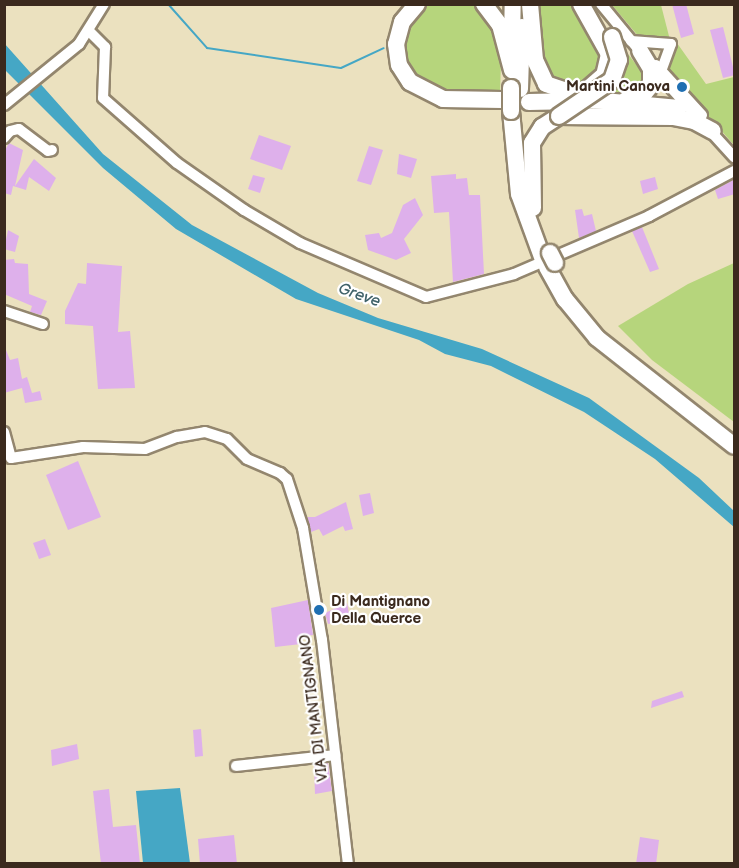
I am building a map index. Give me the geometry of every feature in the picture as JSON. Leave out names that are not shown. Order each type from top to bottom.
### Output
[{"type":"highway","points":[[417,4],[402,22],[396,44],[399,65],[410,82],[443,99],[623,101],[674,107],[710,127]]},
{"type":"highway","points":[[484,4],[500,25],[512,70],[524,167],[533,208],[565,299],[597,338],[735,446]]},
{"type":"highway","points":[[512,70],[513,4]]},
{"type":"highway","points":[[522,4],[516,100],[519,194],[550,259],[585,309],[622,348],[735,434]]},
{"type":"highway","points":[[530,4],[532,43],[540,77],[554,89],[592,100]]},
{"type":"highway","points":[[575,94],[601,80],[609,59],[608,46],[580,4]]},
{"type":"highway","points":[[533,208],[532,143],[543,127],[612,80],[619,60],[612,37],[588,4]]},
{"type":"highway","points":[[623,101],[643,95],[651,85],[651,69],[635,46]]},
{"type":"highway","points":[[559,116],[673,117],[710,127]]},
{"type":"street","points":[[4,105],[62,59],[89,31],[104,4]]},
{"type":"street","points":[[601,4],[665,84],[710,127],[735,157]]},
{"type":"street","points":[[89,31],[105,47],[101,91],[110,106],[177,163],[234,204],[327,256],[431,297],[514,274],[735,171]]},
{"type":"street","points":[[635,46],[671,44],[662,69]]},
{"type":"street","points":[[635,46],[662,69],[699,110],[710,127]]},
{"type":"street","points":[[4,138],[9,131],[19,129],[48,151],[52,150]]},
{"type":"street","points":[[4,311],[43,324]]},
{"type":"street","name":"VIA DI MANTIGNANO","points":[[4,432],[8,458],[83,447],[145,449],[177,437],[205,432],[228,439],[247,459],[280,473],[292,489],[303,528],[329,689],[348,864]]},
{"type":"street","points":[[236,766],[335,755]]},
{"type":"green space","points":[[426,5],[474,5],[492,22],[501,59],[500,95],[443,96],[411,78],[400,39],[417,10]]},
{"type":"green space","points":[[533,5],[576,5],[604,48],[603,68],[578,89],[547,78]]},
{"type":"green space","points":[[612,5],[661,5],[670,40],[639,37]]},
{"type":"green space","points":[[618,41],[645,76],[641,89],[613,96],[605,92]]},
{"type":"green space","points":[[677,43],[706,84],[734,77],[734,145],[667,69]]},
{"type":"green space","points":[[734,263],[734,422],[652,360],[618,326],[688,284]]},
{"type":"water","points":[[4,43],[103,154],[192,225],[318,293],[378,318],[482,349],[589,398],[699,478],[734,511],[734,527],[655,459],[584,412],[491,366],[445,354],[419,340],[296,299],[176,229],[103,168],[5,70]]},
{"type":"water","points":[[180,788],[190,863],[143,863],[136,791]]},
{"type":"building","points":[[672,4],[686,4],[694,34],[681,38]]},
{"type":"building","points":[[723,27],[735,75],[723,78],[710,30]]},
{"type":"building","points":[[259,135],[291,146],[282,170],[250,159]]},
{"type":"building","points":[[9,143],[23,150],[15,186],[34,159],[56,178],[49,191],[29,177],[26,190],[13,186],[11,195],[4,193],[4,152]]},
{"type":"building","points":[[369,146],[383,150],[371,185],[357,181]]},
{"type":"building","points":[[399,154],[417,159],[411,178],[397,174]]},
{"type":"building","points":[[456,174],[456,179],[467,178],[469,195],[480,195],[484,274],[453,282],[449,212],[434,213],[431,176]]},
{"type":"building","points":[[253,175],[265,178],[260,193],[248,189]]},
{"type":"building","points":[[655,177],[658,189],[643,194],[640,181]]},
{"type":"building","points":[[735,179],[735,194],[718,199],[715,190]]},
{"type":"building","points":[[415,198],[423,215],[404,239],[411,253],[396,260],[368,250],[365,235],[379,233],[381,238],[392,233],[403,205]]},
{"type":"building","points":[[582,209],[584,216],[592,214],[596,231],[579,238],[575,210]]},
{"type":"building","points":[[642,227],[659,269],[650,272],[632,231]]},
{"type":"building","points":[[8,230],[19,236],[15,252],[4,249]]},
{"type":"building","points":[[14,259],[15,263],[28,264],[29,294],[47,301],[41,315],[30,312],[32,306],[4,294],[4,260]]},
{"type":"building","points":[[87,263],[122,266],[118,332],[130,331],[135,388],[98,389],[93,326],[65,324],[65,311],[78,283],[86,284]]},
{"type":"building","points":[[4,345],[10,360],[18,358],[22,379],[27,377],[32,393],[40,391],[42,400],[25,403],[22,388],[4,393]]},
{"type":"building","points":[[78,461],[101,517],[68,530],[46,475]]},
{"type":"building","points":[[370,493],[374,513],[363,516],[359,495]]},
{"type":"building","points":[[346,502],[353,529],[345,531],[343,526],[323,536],[319,529],[311,532],[307,517],[315,517]]},
{"type":"building","points":[[45,539],[51,555],[39,559],[33,543]]},
{"type":"building","points":[[308,600],[313,635],[300,637],[301,644],[275,647],[271,608]]},
{"type":"building","points":[[347,603],[350,619],[328,624],[325,613]]},
{"type":"building","points":[[682,691],[684,697],[651,708],[652,701]]},
{"type":"building","points":[[201,729],[203,756],[195,757],[193,730]]},
{"type":"building","points":[[77,744],[79,759],[52,766],[51,750]]},
{"type":"building","points":[[328,763],[332,791],[315,794],[314,765]]},
{"type":"building","points":[[109,789],[113,827],[136,825],[140,864],[101,864],[93,791]]},
{"type":"building","points":[[234,835],[237,864],[200,864],[198,839]]},
{"type":"building","points":[[640,837],[659,840],[656,864],[636,864]]},
{"type":"waterway","points":[[168,4],[207,48],[341,68],[384,48]]},
{"type":"place","name":"Martini Canova","points":[[682,87]]},
{"type":"place","name":"Di Mantignano Della Querce","points":[[319,610]]},
{"type":"water label","name":"Greve","points":[[359,296]]}]
